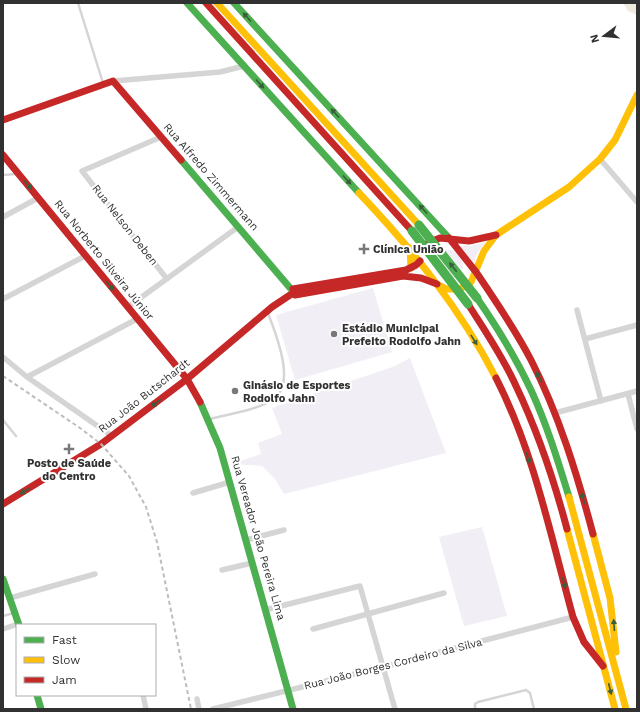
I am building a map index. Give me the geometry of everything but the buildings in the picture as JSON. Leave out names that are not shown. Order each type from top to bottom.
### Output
[{"type":"main road","points":[[187,3],[410,248],[438,284],[456,311],[481,352],[508,404],[519,432],[537,488],[573,617],[584,642],[605,669]]},
{"type":"main road","points":[[206,3],[271,73],[412,231],[468,304],[487,332],[516,385],[541,443],[562,509],[615,709]]},
{"type":"main road","points":[[217,3],[420,225],[477,298],[502,334],[544,420],[563,476],[626,709]]},
{"type":"main road","points":[[234,3],[446,235],[476,272],[514,328],[530,358],[555,413],[564,435],[580,488],[610,598],[618,678]]},
{"type":"main road","points":[[3,120],[113,81]]},
{"type":"main road","name":"Rua Alfredo Zimmermann","points":[[113,81],[292,292]]},
{"type":"main road","points":[[438,284],[446,289],[460,289],[471,282],[482,254],[490,241],[496,235],[569,187],[600,159],[618,135],[637,95]]},
{"type":"main road","name":"Rua Norberto Silveira Júnior","points":[[3,155],[187,379]]},
{"type":"main road","points":[[420,261],[422,250],[428,243],[446,235],[464,240],[476,240],[496,235]]},
{"type":"main road","points":[[410,248],[410,268]]},
{"type":"main road","points":[[482,254],[481,274],[483,282]]},
{"type":"main road","name":"Rua João Butschardt","points":[[3,504],[82,457],[112,436],[187,379],[268,310],[292,292],[410,268],[420,261]]},
{"type":"main road","name":"Rua João Butschardt","points":[[292,292],[403,276],[420,277],[438,284]]},
{"type":"main road","name":"Rua Vereador João Pereira Lima","points":[[187,379],[210,419],[230,482],[293,709]]},
{"type":"main road","points":[[4,583],[18,624]]},
{"type":"main road","points":[[37,696],[39,709]]},
{"type":"street","points":[[113,81],[220,72],[244,66]]},
{"type":"street","name":"Rua Nelson Deben","points":[[161,137],[82,171],[167,279]]},
{"type":"street","points":[[600,159],[637,202]]},
{"type":"street","points":[[3,217],[38,198]]},
{"type":"street","points":[[128,307],[238,227]]},
{"type":"street","points":[[3,299],[85,256]]},
{"type":"street","points":[[577,310],[601,401]]},
{"type":"street","points":[[27,377],[137,319]]},
{"type":"street","points":[[585,339],[637,325]]},
{"type":"street","points":[[3,357],[27,377],[112,436]]},
{"type":"street","points":[[555,413],[637,391]]},
{"type":"street","points":[[628,394],[637,429]]},
{"type":"street","points":[[193,493],[230,482]]},
{"type":"street","points":[[246,540],[284,530]]},
{"type":"street","points":[[222,570],[252,563]]},
{"type":"street","points":[[10,598],[95,574]]},
{"type":"street","points":[[265,610],[360,586],[395,709]]},
{"type":"street","points":[[313,629],[444,593]]},
{"type":"street","name":"Rua João Borges Cordeiro da Silva","points":[[213,709],[383,667],[573,617]]},
{"type":"street","points":[[3,629],[16,625]]},
{"type":"street","points":[[143,696],[146,709]]},
{"type":"street","points":[[197,699],[199,709]]},
{"type":"lane","points":[[78,3],[103,84]]},
{"type":"lane","points":[[3,175],[18,173]]},
{"type":"lane","points":[[210,419],[257,407],[275,398],[281,391],[284,378],[280,346],[268,310]]},
{"type":"lane","points":[[3,420],[16,436]]},
{"type":"lane","points":[[3,616],[15,612]]},
{"type":"lane","points":[[475,709],[478,702],[526,690],[530,693],[534,709]]},
{"type":"shaded area","points":[[623,3],[637,3],[637,15],[628,11]]},
{"type":"shaded area","points":[[486,242],[477,253],[474,263],[460,246],[471,246]]},
{"type":"shaded area","points":[[444,250],[455,251],[463,264],[459,275],[454,278],[442,278],[437,274],[434,266]]},
{"type":"shaded area","name":"Estádio Municipal Prefeito Rodolfo Jahn","points":[[373,288],[392,352],[295,380],[276,315]]},
{"type":"shaded area","points":[[410,358],[446,453],[284,494],[275,479],[262,466],[231,464],[261,454],[258,443],[282,434],[272,408],[395,366]]},
{"type":"shaded area","points":[[482,527],[507,616],[464,626],[439,537]]},
{"type":"railway","points":[[3,376],[101,444],[129,476],[146,507],[157,542],[191,709]]},
{"type":"traffic: fast","points":[[187,3],[359,193]]},
{"type":"traffic: fast","points":[[234,3],[449,238]]},
{"type":"traffic: fast","points":[[181,160],[291,289]]},
{"type":"traffic: fast","points":[[419,225],[477,298]]},
{"type":"traffic: fast","points":[[412,231],[468,304]]},
{"type":"traffic: fast","points":[[477,298],[506,343],[531,390],[547,430],[569,497]]},
{"type":"traffic: fast","points":[[200,402],[220,448],[293,709]]},
{"type":"traffic: fast","points":[[3,579],[19,624]]},
{"type":"traffic: fast","points":[[37,696],[41,709]]},
{"type":"traffic: slow","points":[[217,3],[419,225]]},
{"type":"traffic: slow","points":[[438,285],[446,289],[460,289],[471,282],[484,251],[496,235],[569,187],[600,159],[615,140],[637,95]]},
{"type":"traffic: slow","points":[[359,193],[398,236],[434,280],[467,327],[496,378]]},
{"type":"traffic: slow","points":[[410,248],[411,268]]},
{"type":"traffic: slow","points":[[569,497],[626,709]]},
{"type":"traffic: slow","points":[[567,529],[615,709]]},
{"type":"traffic: slow","points":[[593,534],[610,598],[616,652]]},
{"type":"traffic: jam","points":[[206,3],[412,231]]},
{"type":"traffic: jam","points":[[3,120],[113,81],[181,160]]},
{"type":"traffic: jam","points":[[3,155],[187,379],[200,402]]},
{"type":"traffic: jam","points":[[428,243],[440,238],[469,241],[496,235]]},
{"type":"traffic: jam","points":[[449,238],[476,272]]},
{"type":"traffic: jam","points":[[293,289],[406,270],[416,265],[420,261]]},
{"type":"traffic: jam","points":[[476,272],[505,315],[531,360],[541,381],[559,423],[593,534]]},
{"type":"traffic: jam","points":[[295,295],[403,276],[421,278],[437,284]]},
{"type":"traffic: jam","points":[[3,504],[101,444],[187,379],[272,307],[290,295]]},
{"type":"traffic: jam","points":[[468,304],[494,344],[524,403],[545,456],[567,529]]},
{"type":"traffic: jam","points":[[496,378],[521,435],[531,465],[573,617]]},
{"type":"traffic: jam","points":[[573,617],[584,642],[603,666]]},
{"type":"place","name":"Clínica União","points":[[364,249]]},
{"type":"place","name":"Estádio Municipal Prefeito Rodolfo Jahn","points":[[334,334]]},
{"type":"place","name":"Ginásio de Esportes Rodolfo Jahn","points":[[235,391]]},
{"type":"place","name":"Posto de Saúde do Centro","points":[[69,449]]}]
